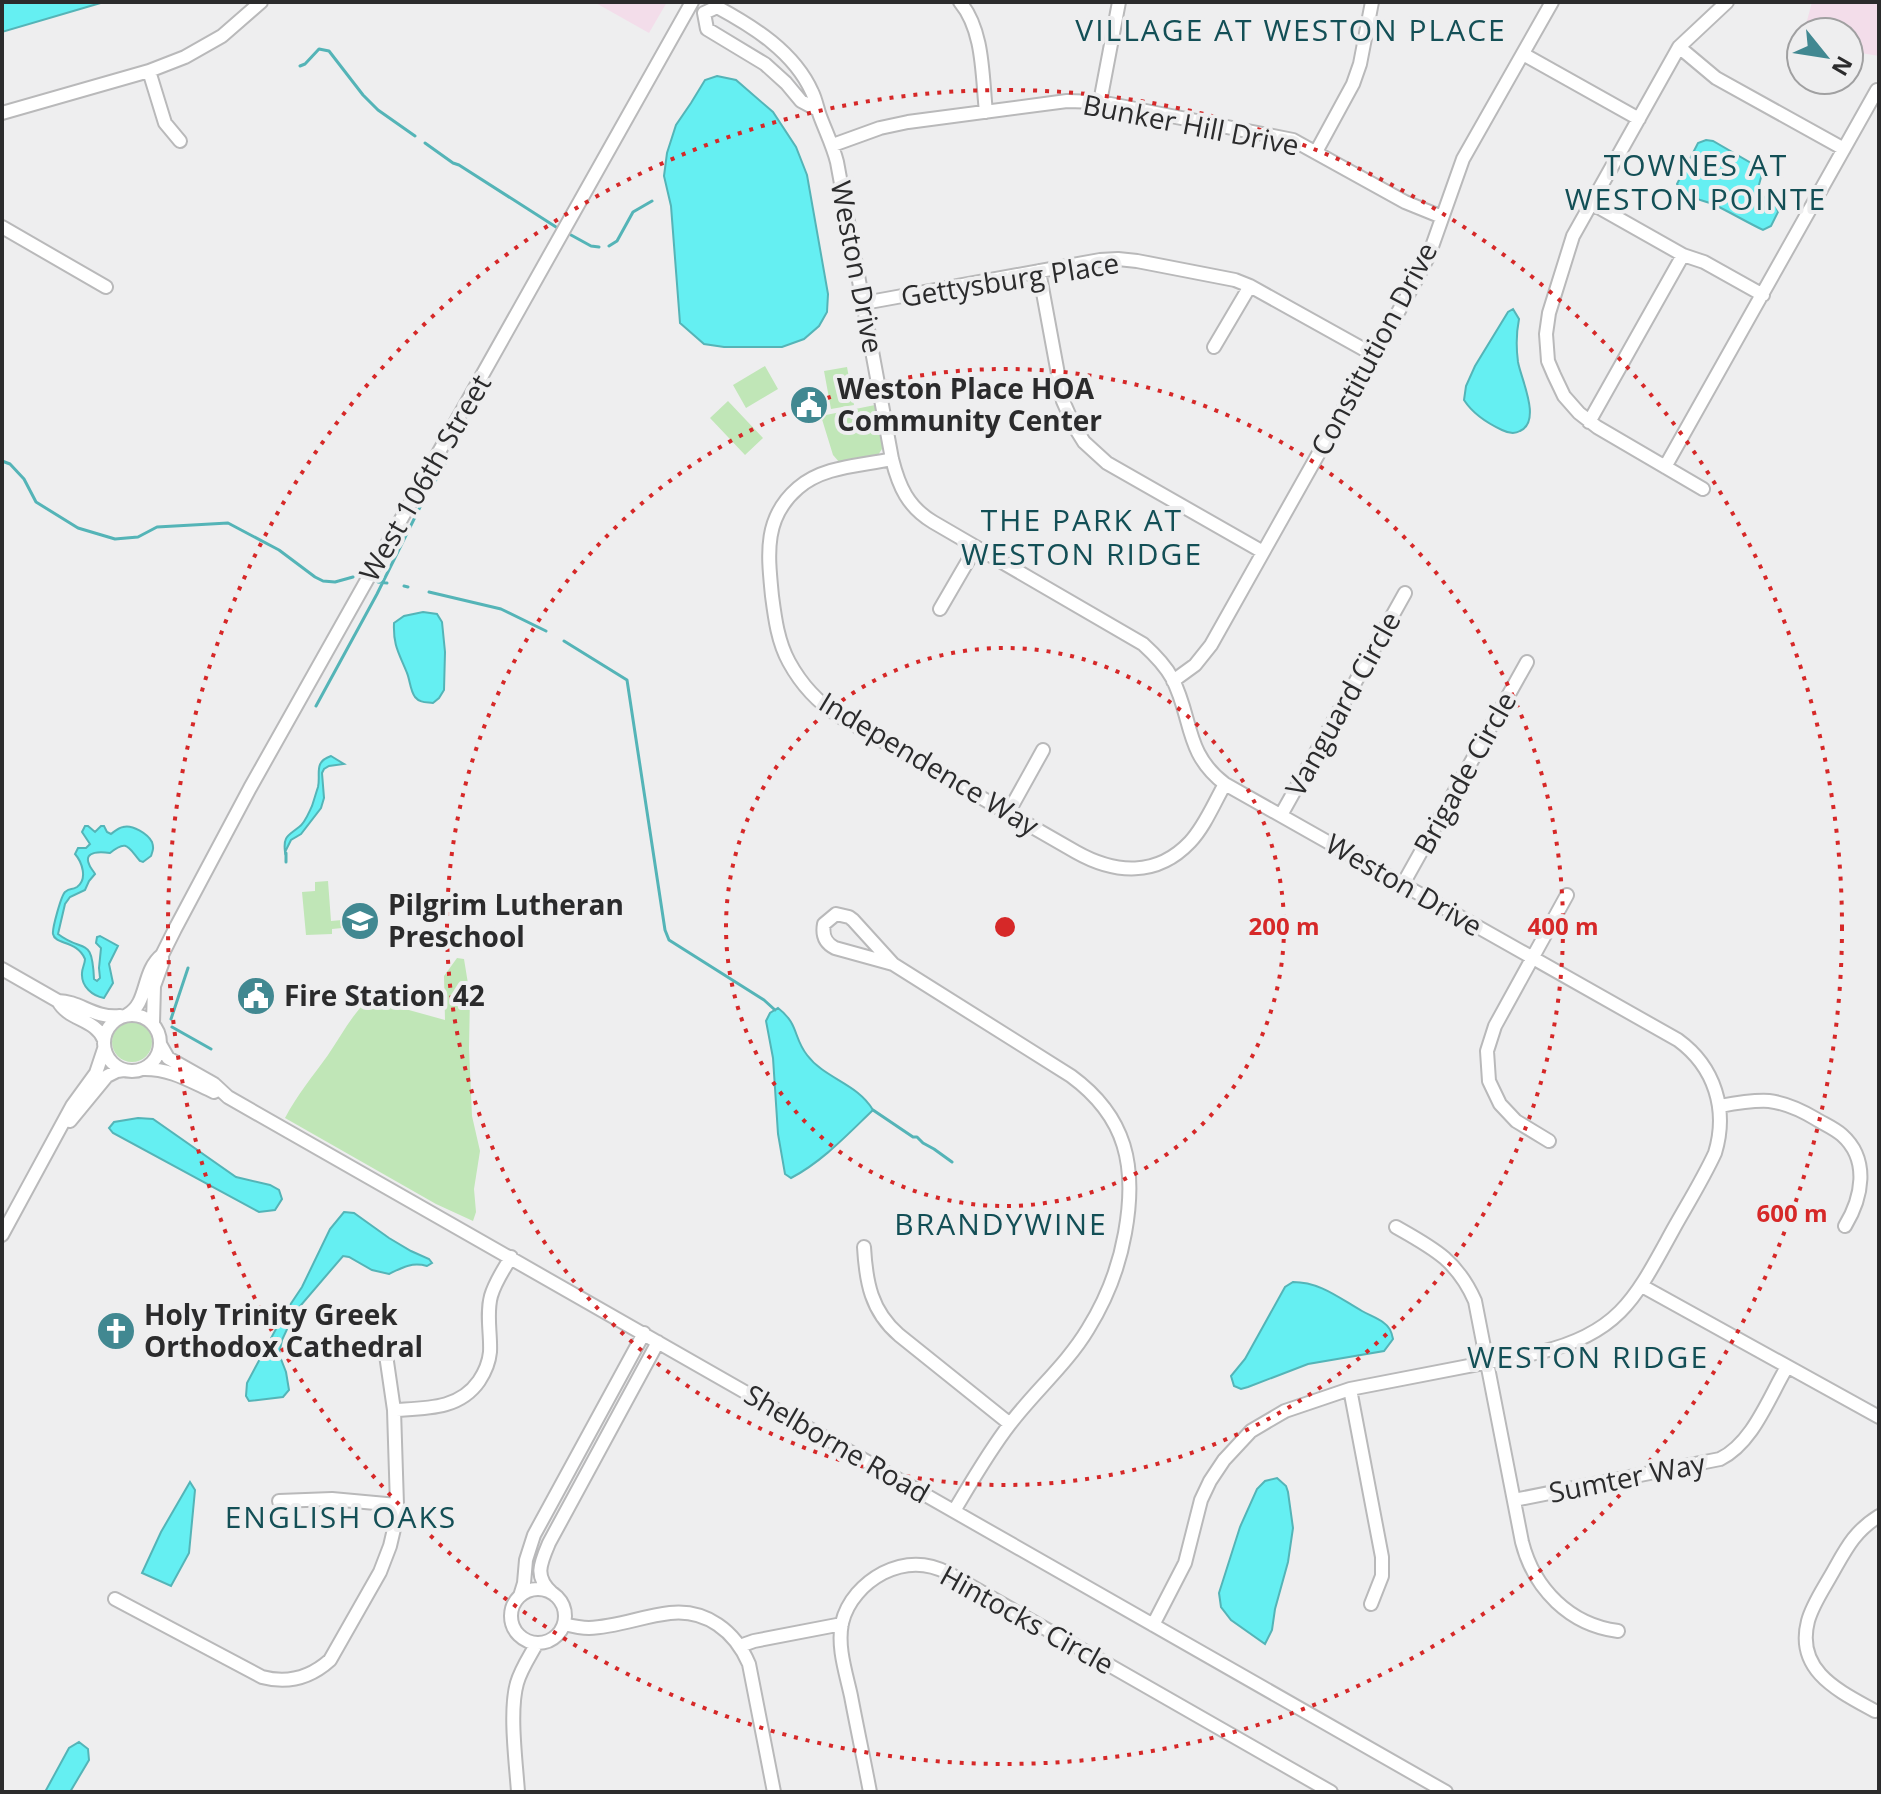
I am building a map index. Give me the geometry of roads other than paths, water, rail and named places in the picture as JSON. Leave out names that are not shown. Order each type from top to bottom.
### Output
[{"type":"street","points":[[2,113],[149,71],[185,57],[235,26],[261,2]]},
{"type":"street","points":[[960,2],[972,20],[976,34],[986,112]]},
{"type":"street","points":[[1100,102],[1119,2]]},
{"type":"street","points":[[1316,152],[1353,84],[1372,2]]},
{"type":"street","name":"Constitution Drive","points":[[1173,681],[1195,665],[1205,653],[1426,263],[1463,159],[1552,2]]},
{"type":"street","points":[[1703,489],[1589,422],[1558,386],[1548,361],[1546,334],[1549,313],[1573,236],[1679,47],[1727,2]]},
{"type":"street","name":"Weston Drive","points":[[691,4],[704,13],[707,29],[765,64],[801,101],[818,110]]},
{"type":"street","name":"West 106th Street","points":[[125,1015],[140,1003],[154,962],[162,955],[250,788],[691,4]]},
{"type":"street","name":"Weston Drive","points":[[704,13],[717,7],[748,23],[774,44],[813,93],[833,145],[892,459],[901,489],[913,507],[926,518],[1137,640],[1158,659],[1173,681],[1197,753],[1205,766],[1225,784],[1686,1046],[1712,1079],[1720,1106],[1720,1131],[1715,1153],[1642,1286],[1613,1318],[1594,1333],[1554,1349],[1350,1389],[1285,1411],[1251,1431],[1224,1460],[1206,1490],[1185,1563],[1153,1625]]},
{"type":"street","points":[[1679,47],[1716,78],[1844,149]]},
{"type":"street","points":[[1523,54],[1639,119]]},
{"type":"street","points":[[149,71],[165,123],[180,141]]},
{"type":"street","points":[[1665,467],[1877,90]]},
{"type":"street","name":"Bunker Hill Drive","points":[[833,145],[894,125],[1067,101],[1100,102],[1282,137],[1316,152],[1405,202],[1442,217]]},
{"type":"street","points":[[1591,203],[1683,255],[1700,260],[1763,295]]},
{"type":"street","points":[[2,227],[106,287]]},
{"type":"street","points":[[1589,422],[1683,255]]},
{"type":"street","name":"Gettysburg Place","points":[[864,303],[1118,259],[1235,280],[1374,355]]},
{"type":"street","points":[[1039,271],[1063,401],[1084,442],[1107,463],[1263,552]]},
{"type":"street","points":[[1214,347],[1250,286]]},
{"type":"street","name":"Independence Way","points":[[892,459],[815,477],[795,490],[778,513],[770,534],[768,557],[774,614],[781,643],[787,660],[815,698],[830,710],[1008,813],[1097,863],[1114,868],[1139,868],[1165,861],[1190,842],[1225,784]]},
{"type":"street","points":[[940,609],[976,547]]},
{"type":"street","name":"Vanguard Circle","points":[[1281,815],[1405,593]]},
{"type":"street","name":"Brigade Circle","points":[[1403,884],[1527,662]]},
{"type":"street","points":[[1008,813],[1043,750]]},
{"type":"street","points":[[1549,1141],[1505,1111],[1491,1089],[1486,1065],[1488,1044],[1495,1026],[1567,895]]},
{"type":"street","points":[[893,964],[831,946],[824,935],[824,924],[836,914],[849,917],[893,964],[1087,1088],[1119,1131],[1127,1153],[1130,1176],[1127,1222],[1118,1261],[1103,1301],[1073,1351],[1010,1424],[954,1511]]},
{"type":"street","name":"West 106th Street","points":[[153,1023],[153,995],[162,955]]},
{"type":"street","points":[[2,969],[58,1001],[62,1007],[95,1027],[111,1062],[124,1070]]},
{"type":"street","points":[[58,1001],[67,1001],[100,1015],[141,1016],[153,1023],[159,1033],[160,1044],[155,1059],[142,1069],[117,1071],[107,1076],[59,1132]]},
{"type":"street","points":[[2,1235],[72,1106],[96,1073],[109,1026],[125,1015]]},
{"type":"street","name":"Shelborne Road","points":[[160,1044],[173,1062],[214,1084],[228,1097]]},
{"type":"street","name":"Shelborne Road","points":[[142,1069],[168,1071],[228,1097],[1446,1792]]},
{"type":"street","points":[[1720,1106],[1764,1101],[1780,1103],[1798,1109],[1841,1135],[1853,1149],[1861,1176],[1856,1205],[1845,1226]]},
{"type":"street","points":[[1396,1227],[1451,1262],[1469,1288],[1478,1312],[1525,1553],[1534,1573],[1549,1595],[1568,1613],[1584,1623],[1618,1631]]},
{"type":"street","points":[[864,1247],[869,1291],[884,1321],[1010,1424]]},
{"type":"street","points":[[394,1410],[447,1404],[460,1399],[477,1384],[489,1360],[491,1297],[511,1257]]},
{"type":"street","points":[[1642,1286],[1879,1417]]},
{"type":"street","points":[[644,1333],[534,1535],[526,1560],[524,1588],[511,1615],[514,1629],[524,1639],[544,1642],[557,1636],[564,1624],[562,1603],[542,1583],[544,1555],[658,1342]]},
{"type":"street","points":[[115,1599],[262,1677],[300,1679],[330,1660],[384,1563],[393,1538],[397,1505],[394,1410],[385,1348]]},
{"type":"street","name":"Sumter Way","points":[[1514,1500],[1720,1459],[1745,1440],[1787,1367]]},
{"type":"street","points":[[1350,1389],[1382,1557],[1382,1576],[1371,1604]]},
{"type":"street","points":[[279,1501],[332,1499],[397,1505]]},
{"type":"street","points":[[1875,1711],[1840,1692],[1823,1678],[1811,1660],[1806,1635],[1813,1607],[1848,1545],[1863,1527],[1879,1516]]},
{"type":"street","name":"Hintocks Circle","points":[[842,1624],[855,1596],[874,1578],[905,1566],[935,1567],[1331,1792]]},
{"type":"street","points":[[520,1596],[539,1589],[552,1593]]},
{"type":"street","points":[[564,1624],[588,1628],[629,1623],[668,1613],[686,1613],[719,1625],[740,1646],[751,1672],[774,1792]]},
{"type":"street","points":[[740,1646],[842,1624],[842,1652],[870,1792]]},
{"type":"street","points":[[518,1792],[515,1690],[537,1643]]},
{"type":"water","points":[[2,2],[104,2],[2,32]]},
{"type":"water","points":[[717,76],[736,80],[773,112],[796,147],[807,175],[828,294],[827,312],[819,326],[804,339],[782,347],[704,344],[680,323],[671,206],[664,176],[667,153],[676,125],[705,80]]},
{"type":"water","points":[[1706,140],[1763,170],[1757,192],[1776,205],[1778,212],[1771,226],[1763,230],[1690,196],[1677,184],[1698,143]]},
{"type":"water","points":[[1513,309],[1519,319],[1518,362],[1530,409],[1526,426],[1514,433],[1486,421],[1464,400],[1466,386],[1475,366],[1508,312]]},
{"type":"water","points":[[423,612],[437,614],[442,622],[444,690],[433,703],[421,701],[413,694],[394,638],[394,623],[404,616]]},
{"type":"water","points":[[331,756],[344,764],[324,769],[321,808],[301,834],[291,840],[285,852],[287,837],[303,823],[312,806],[320,765]]},
{"type":"water","points":[[85,826],[95,832],[104,826],[111,834],[121,827],[131,827],[147,836],[153,846],[151,856],[143,862],[127,846],[120,846],[110,853],[91,854],[88,859],[95,874],[85,890],[70,897],[65,904],[58,934],[89,951],[97,981],[100,978],[101,948],[96,943],[97,937],[118,946],[109,964],[113,983],[104,998],[92,993],[83,983],[85,959],[81,953],[53,934],[63,895],[82,880],[82,866],[75,854],[78,848],[86,848],[90,844],[82,832]]},
{"type":"water","points":[[778,1008],[793,1025],[814,1063],[858,1093],[873,1110],[824,1156],[791,1178],[785,1174],[778,1134],[773,1058],[766,1021],[770,1013]]},
{"type":"water","points":[[153,1119],[236,1177],[279,1190],[282,1199],[275,1210],[259,1212],[113,1133],[109,1128],[114,1122]]},
{"type":"water","points":[[344,1212],[354,1213],[432,1263],[408,1266],[389,1274],[372,1270],[343,1256],[295,1312],[282,1340],[279,1354],[289,1390],[283,1397],[249,1401],[246,1396],[247,1383],[302,1287],[330,1229]]},
{"type":"water","points":[[1293,1282],[1321,1288],[1337,1296],[1386,1325],[1393,1339],[1384,1351],[1308,1364],[1248,1387],[1241,1389],[1234,1386],[1231,1376],[1245,1359],[1285,1287]]},
{"type":"water","points":[[1277,1478],[1288,1492],[1293,1528],[1272,1630],[1265,1644],[1231,1620],[1221,1607],[1219,1593],[1240,1527],[1257,1489],[1265,1481]]},
{"type":"water","points":[[190,1482],[195,1490],[189,1553],[171,1586],[142,1573]]},
{"type":"water","points":[[79,1742],[88,1749],[89,1760],[70,1792],[45,1792],[69,1748]]},
{"type":"waterway","points":[[300,66],[319,49],[329,51],[378,110],[415,136]]},
{"type":"waterway","points":[[425,143],[556,227]]},
{"type":"waterway","points":[[609,246],[617,241],[633,212],[652,201]]},
{"type":"waterway","points":[[571,235],[599,247]]},
{"type":"waterway","points":[[430,490],[447,460]]},
{"type":"waterway","points":[[2,461],[10,464],[24,479],[36,502],[78,528],[115,539],[138,537],[157,527],[228,523],[279,550],[323,581],[335,582],[353,577]]},
{"type":"waterway","points":[[316,706],[422,503]]},
{"type":"waterway","points":[[378,582],[387,583]]},
{"type":"waterway","points":[[404,586],[408,587]]},
{"type":"waterway","points":[[429,592],[501,609],[546,631]]},
{"type":"waterway","points":[[564,641],[627,680],[669,940],[775,1010]]},
{"type":"waterway","points":[[286,853],[286,862]]},
{"type":"waterway","points":[[171,1019],[188,968]]},
{"type":"waterway","points":[[172,1027],[211,1049]]},
{"type":"waterway","points":[[873,1110],[952,1162]]},
{"type":"place","name":"Weston Place HOA Community Center","points":[[809,405]]},
{"type":"place","name":"Pilgrim Lutheran Preschool","points":[[360,921]]},
{"type":"place","name":"Fire Station 42","points":[[256,996]]},
{"type":"place","name":"Holy Trinity Greek Orthodox Cathedral","points":[[116,1331]]},
{"type":"district","name":"VILLAGE AT WESTON PLACE","points":[[1291,31]]},
{"type":"district","name":"TOWNES AT WESTON POINTE","points":[[1696,183]]},
{"type":"district","name":"THE PARK AT WESTON RIDGE","points":[[1082,538]]},
{"type":"district","name":"BRANDYWINE","points":[[1001,1225]]},
{"type":"district","name":"WESTON RIDGE","points":[[1588,1358]]},
{"type":"district","name":"ENGLISH OAKS","points":[[341,1518]]}]
